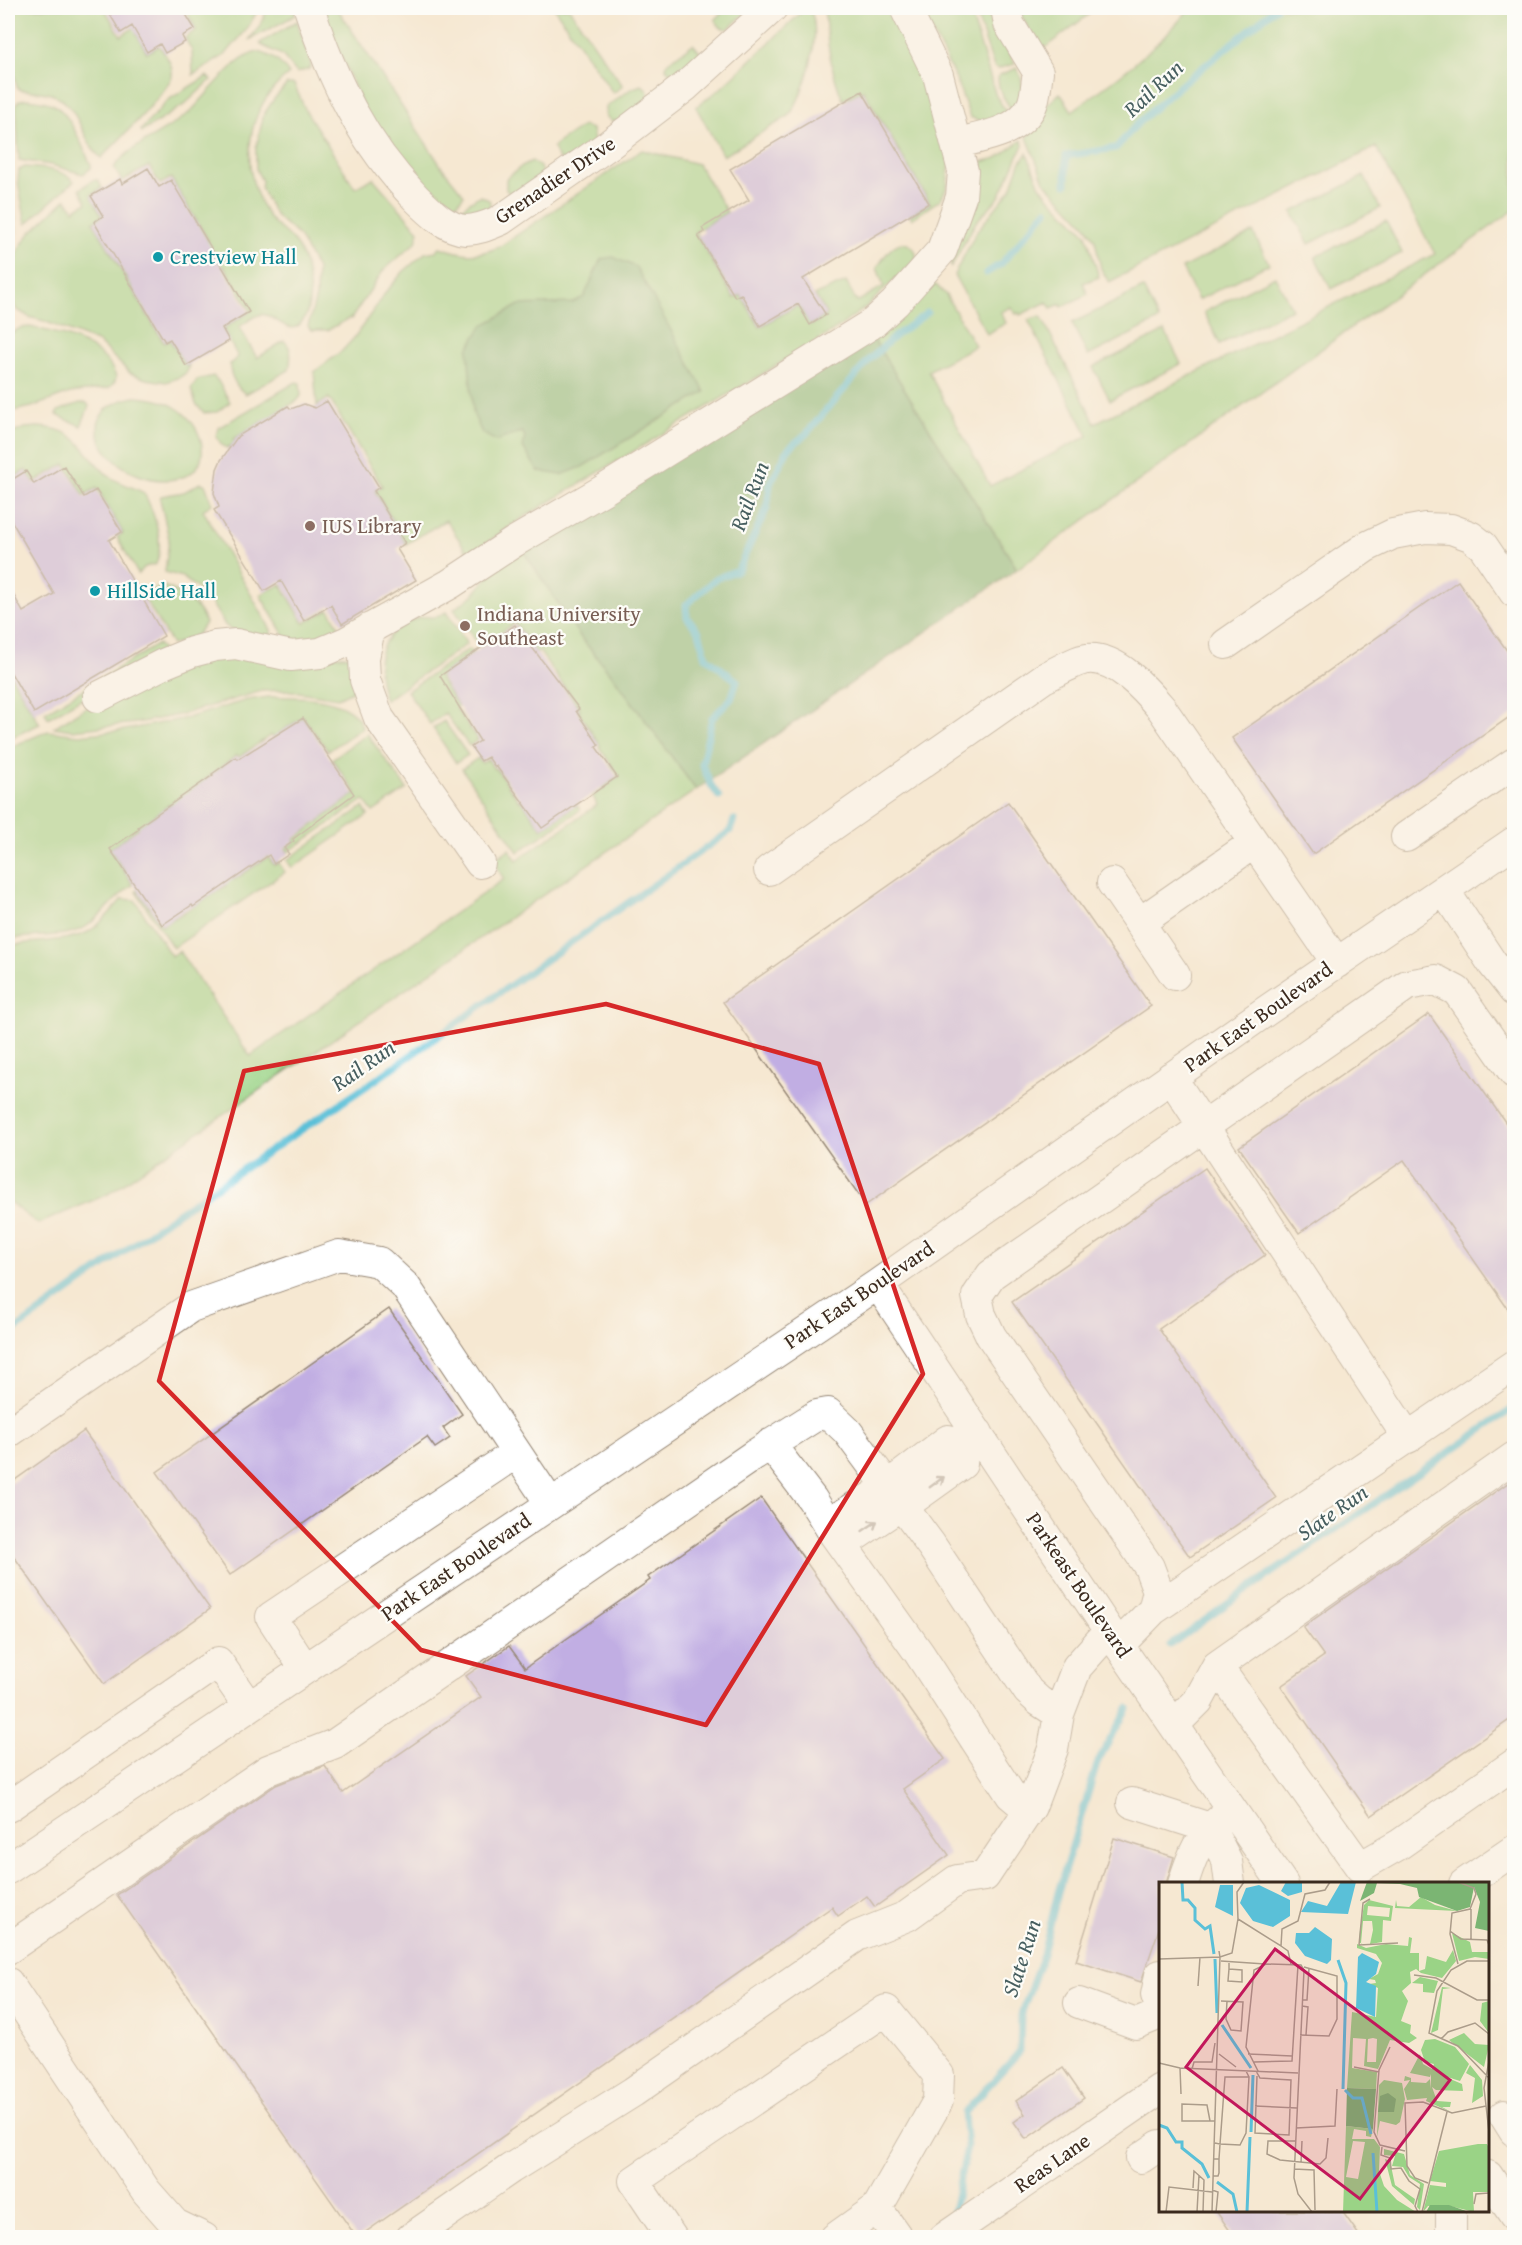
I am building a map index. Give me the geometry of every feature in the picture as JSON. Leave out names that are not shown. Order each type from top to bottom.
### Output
[{"type":"street","name":"Grenadier Drive","points":[[309,8],[322,49],[340,90],[374,148],[401,182],[430,212],[446,223],[464,230],[483,228],[501,220],[610,144],[686,86],[772,8]]},
{"type":"street","points":[[98,697],[164,664],[192,652],[214,646],[236,644],[291,656],[320,653],[450,584],[514,542],[605,489],[873,323],[895,303],[942,250],[961,197],[963,171],[938,75],[905,8]]},
{"type":"street","points":[[957,143],[998,132],[1019,122],[1032,106],[1038,72],[1009,24],[1006,8]]},
{"type":"street","points":[[1226,644],[1366,547],[1393,534],[1425,528],[1451,529],[1470,536],[1483,546],[1515,592]]},
{"type":"street","points":[[370,628],[364,658],[365,680],[379,718],[480,863]]},
{"type":"street","points":[[769,870],[1044,678],[1086,659],[1111,663],[1141,685],[1162,709],[1337,963]]},
{"type":"street","points":[[1406,837],[1515,763]]},
{"type":"street","name":"Park East Boulevard","points":[[8,1869],[878,1284],[1171,1077],[1515,842]]},
{"type":"street","points":[[1139,923],[1254,843]]},
{"type":"street","points":[[1112,883],[1175,975]]},
{"type":"street","points":[[1444,890],[1492,963],[1515,991]]},
{"type":"street","points":[[1154,1610],[1158,1591],[1149,1567],[991,1336],[981,1315],[977,1296],[991,1275],[1407,985],[1436,980],[1457,991],[1515,1073]]},
{"type":"street","points":[[1171,1077],[1408,1438]]},
{"type":"street","points":[[8,1433],[191,1307],[339,1255],[378,1262],[405,1286],[550,1503]]},
{"type":"street","name":"Parkeast Boulevard","points":[[878,1284],[971,1438],[1114,1638],[1282,1882]]},
{"type":"street","points":[[411,2238],[510,2169],[633,2092],[856,1936],[907,1916],[957,1880],[985,1876],[1029,1810],[1053,1749],[1059,1714],[1077,1667],[1154,1610],[1515,1365]]},
{"type":"street","points":[[8,1949],[268,1770],[335,1744],[816,1414],[828,1413],[847,1431],[931,1545],[1028,1691],[1059,1714]]},
{"type":"street","points":[[834,1534],[846,1542],[895,1509],[894,1496],[897,1479],[948,1440],[971,1438]]},
{"type":"street","points":[[770,1444],[812,1499],[834,1534],[919,1653],[1011,1795],[1029,1810]]},
{"type":"street","points":[[305,1669],[271,1617],[516,1453]]},
{"type":"street","points":[[1174,1725],[1198,1701],[1217,1666],[1515,1457]]},
{"type":"street","points":[[8,1807],[218,1662],[249,1707]]},
{"type":"street","points":[[1217,1666],[1360,1867],[1400,1844],[1515,1764]]},
{"type":"street","points":[[1132,1803],[1210,1828],[1227,1861],[1230,1882]]},
{"type":"street","points":[[1184,1882],[1192,1855],[1210,1828],[1233,1810]]},
{"type":"street","points":[[1467,1882],[1515,1850]]},
{"type":"street","points":[[8,1983],[17,2020],[146,2191],[180,2231],[204,2238]]},
{"type":"street","points":[[1159,1983],[1156,1995],[1159,2002]]},
{"type":"street","points":[[1079,2004],[1136,2024],[1159,2015]]},
{"type":"street","points":[[672,2238],[634,2181],[886,2010],[939,2075],[938,2101],[878,2208],[835,2238]]},
{"type":"street","name":"Reas Lane","points":[[944,2238],[1159,2091]]},
{"type":"street","points":[[1490,2183],[1515,2215]]},
{"type":"street","points":[[878,2208],[898,2238]]},
{"type":"street","points":[[1450,2238],[1451,2212]]},
{"type":"highlighted area","points":[[606,1004],[819,1064],[923,1374],[706,1725],[421,1650],[159,1381],[244,1071]]},
{"type":"green space","points":[[8,8],[104,8],[121,36],[138,25],[136,33],[147,53],[159,46],[170,64],[172,76],[161,94],[101,158],[90,144],[77,118],[58,97],[21,90],[17,87],[8,45]]},
{"type":"green space","points":[[194,8],[259,8],[247,29],[225,55],[193,75],[192,51],[185,38],[196,30],[187,12]]},
{"type":"green space","points":[[268,8],[293,8],[296,15],[249,40],[259,27]]},
{"type":"green space","points":[[321,8],[337,8],[441,166],[464,195],[448,215],[436,204],[367,117]]},
{"type":"green space","points":[[554,8],[569,8],[623,86],[613,93]]},
{"type":"green space","points":[[727,8],[751,8],[728,29],[721,28],[715,20]]},
{"type":"green space","points":[[806,8],[809,8],[813,18],[813,46],[811,62],[795,106],[789,116],[723,156],[696,107],[720,89]]},
{"type":"green space","points":[[824,8],[893,8],[926,68],[951,149],[947,187],[941,199],[912,219],[910,215],[930,203],[863,90],[843,100],[832,66]]},
{"type":"green space","points":[[920,8],[969,8],[996,96],[1010,117],[983,123],[970,117],[956,79]]},
{"type":"green space","points":[[974,8],[985,8],[1015,64],[997,69],[994,67]]},
{"type":"green space","points":[[1022,8],[1038,8],[1041,11],[1045,8],[1097,8],[1041,51],[1021,15]]},
{"type":"green space","points":[[1190,8],[1514,8],[1514,210],[1017,569],[870,334],[925,284],[936,285],[946,295],[975,346],[928,371],[990,486],[1088,436],[1028,320],[1041,316],[1095,423],[1435,254],[1376,147],[1109,282],[1101,269],[1095,240],[1088,228],[1044,181],[1027,137],[1044,108],[1060,93],[1072,111],[1150,50]]},
{"type":"green space","points":[[297,21],[311,65],[309,69],[297,73],[282,55],[260,43]]},
{"type":"green space","points":[[693,44],[701,57],[680,76],[673,76],[666,68],[667,63]]},
{"type":"green space","points":[[259,52],[276,60],[289,74],[274,88],[255,122],[250,141],[253,180],[259,199],[269,217],[294,242],[301,254],[307,274],[309,297],[305,317],[295,327],[290,328],[270,317],[259,315],[239,327],[257,358],[284,341],[291,354],[289,370],[246,394],[232,377],[230,364],[238,357],[223,329],[251,311],[224,266],[212,273],[197,247],[208,240],[171,178],[160,184],[149,166],[122,181],[114,168],[128,153],[191,111],[232,67],[250,54]]},
{"type":"green space","points":[[1017,68],[1023,86],[1020,101],[1013,112],[1002,94],[998,80],[999,75]]},
{"type":"green space","points":[[207,76],[211,80],[184,105],[142,132],[141,130],[168,100]]},
{"type":"green space","points":[[287,84],[294,84],[306,111],[355,188],[373,178],[419,231],[416,242],[383,271],[351,319],[328,330],[311,330],[308,326],[316,297],[317,269],[299,236],[277,217],[272,209],[261,188],[262,181],[256,169],[256,148],[264,114]]},
{"type":"green space","points":[[641,85],[648,91],[649,101],[618,121],[611,121],[606,116],[606,107],[631,89]]},
{"type":"green space","points":[[27,99],[54,105],[66,116],[76,132],[91,168],[83,174],[51,165],[19,160],[16,104],[20,100]]},
{"type":"green space","points":[[583,126],[592,129],[594,142],[565,162],[559,159],[553,148]]},
{"type":"green space","points":[[1022,140],[1023,145],[999,197],[976,222],[951,267],[949,255],[981,162],[997,158]]},
{"type":"green space","points":[[642,150],[698,164],[727,212],[695,232],[734,298],[741,295],[760,327],[798,305],[811,325],[827,315],[815,295],[846,282],[857,302],[884,286],[877,268],[895,245],[906,243],[911,246],[916,252],[916,260],[866,307],[832,332],[521,519],[472,553],[468,553],[446,520],[406,544],[375,491],[382,486],[329,398],[317,406],[314,372],[342,351],[354,338],[386,292],[403,272],[425,253],[436,251],[440,247],[469,254],[499,247]]},
{"type":"green space","points":[[1027,153],[1039,184],[1047,195],[1086,234],[1099,277],[1083,283],[1088,294],[1062,307],[1061,304],[1051,308],[1047,302],[1020,315],[1016,314],[1011,307],[1001,312],[1006,323],[987,334],[954,275],[977,231],[1011,189],[1020,163]]},
{"type":"green space","points":[[532,161],[540,167],[543,176],[513,196],[506,190],[506,179]]},
{"type":"green space","points":[[25,167],[58,172],[74,181],[26,224],[18,181],[19,170]]},
{"type":"green space","points":[[8,170],[11,175],[16,232],[14,236],[8,223]]},
{"type":"green space","points":[[1364,176],[1380,208],[1309,244],[1292,212]]},
{"type":"green space","points":[[93,180],[98,180],[102,188],[91,195],[102,216],[93,222],[164,343],[170,340],[186,366],[189,365],[187,372],[180,377],[166,382],[146,379],[130,373],[99,343],[29,317],[16,309],[10,294],[13,264],[20,247],[30,233],[66,199],[74,210],[87,202],[80,189]]},
{"type":"green space","points":[[479,196],[490,201],[489,213],[454,217],[468,203]]},
{"type":"green space","points":[[1386,221],[1402,253],[1331,289],[1315,257]]},
{"type":"green space","points":[[1253,232],[1269,264],[1198,300],[1182,268]]},
{"type":"green space","points":[[613,257],[636,267],[705,392],[582,467],[561,475],[538,471],[523,447],[525,436],[522,432],[496,441],[482,433],[473,413],[468,349],[482,326],[519,305],[572,303],[584,297],[601,259]]},
{"type":"green space","points":[[1275,276],[1292,309],[1220,344],[1204,312]]},
{"type":"green space","points":[[1143,288],[1159,320],[1088,356],[1072,323]]},
{"type":"green space","points":[[30,327],[65,336],[89,347],[108,362],[115,374],[114,383],[109,388],[70,393],[32,407],[8,412],[8,336],[20,328]]},
{"type":"green space","points":[[1165,331],[1181,364],[1110,400],[1093,367]]},
{"type":"green space","points":[[870,334],[1017,569],[696,790],[616,680],[582,639],[522,549]]},
{"type":"green space","points":[[213,376],[230,402],[217,412],[204,413],[196,404],[191,389],[197,380]]},
{"type":"green space","points":[[296,382],[300,383],[301,396],[297,401],[233,439],[235,443],[227,448],[222,445],[216,436],[218,428]]},
{"type":"green space","points":[[135,397],[168,403],[178,409],[195,426],[200,437],[201,458],[197,467],[189,474],[176,479],[154,479],[133,473],[116,462],[104,447],[98,432],[100,417],[112,405]]},
{"type":"green space","points":[[80,403],[87,403],[89,406],[81,426],[56,415],[58,411]]},
{"type":"green space","points":[[25,428],[52,428],[72,437],[109,476],[144,493],[155,518],[159,537],[156,564],[145,567],[138,574],[117,537],[123,533],[97,488],[84,495],[65,464],[34,482],[26,470],[8,480],[8,435]]},
{"type":"green space","points":[[200,483],[205,484],[212,504],[203,510],[271,630],[271,637],[231,630],[225,625],[207,596],[182,577],[165,572],[169,539],[161,496],[184,492]]},
{"type":"green space","points":[[522,549],[582,639],[616,680],[696,790],[108,1194],[38,1224],[8,1201],[8,946],[60,940],[80,935],[97,925],[122,899],[135,900],[171,956],[179,951],[250,1056],[504,879],[493,861],[509,849],[517,860],[597,805],[593,796],[619,776],[578,711],[580,709],[539,651],[536,653],[515,623],[480,647],[454,609],[472,596],[490,574]]},
{"type":"green space","points":[[281,584],[304,623],[329,609],[342,632],[329,638],[288,642],[260,595]]},
{"type":"green space","points":[[164,586],[189,600],[199,610],[205,623],[197,635],[172,645],[142,594]]},
{"type":"green space","points":[[446,612],[467,644],[385,700],[379,667],[383,646],[388,638],[396,630],[415,619],[435,617]]},
{"type":"green space","points":[[158,644],[163,651],[48,718],[45,712]]},
{"type":"green space","points":[[469,649],[473,652],[439,677],[458,706],[456,708],[478,740],[469,746],[445,713],[430,724],[407,691]]},
{"type":"green space","points":[[220,655],[350,656],[354,690],[338,698],[285,690],[262,691],[179,715],[136,723],[72,730],[54,727],[98,700]]},
{"type":"green space","points":[[11,676],[40,724],[8,739],[8,678]]},
{"type":"green space","points":[[269,697],[308,698],[336,703],[357,717],[362,728],[328,751],[303,717],[239,757],[237,755],[172,806],[170,804],[110,849],[133,885],[93,922],[70,933],[8,940],[8,748],[48,731],[79,735],[125,730],[187,718],[247,700]]},
{"type":"green space","points":[[444,721],[468,755],[456,763],[433,728]]},
{"type":"green space","points":[[367,734],[407,789],[373,812],[364,800],[288,852],[286,848],[295,842],[294,840],[356,793],[332,759]]},
{"type":"green space","points":[[478,758],[482,763],[488,759],[542,829],[577,805],[580,810],[518,852],[462,769]]},
{"type":"green space","points":[[363,807],[368,815],[292,868],[287,860]]},
{"type":"green space","points":[[268,857],[274,865],[278,862],[285,872],[173,948],[136,892],[137,890],[162,926],[226,886],[225,883],[232,878],[234,880]]},
{"type":"building","points":[[106,8],[182,8],[195,29],[182,36],[185,42],[165,53],[160,44],[147,52],[132,26],[121,33]]},
{"type":"building","points":[[862,91],[929,203],[803,279],[826,315],[810,325],[798,304],[760,326],[741,294],[735,297],[698,236],[704,232],[702,228],[749,200],[730,169]]},
{"type":"building","name":"Crestview Hall","points":[[148,168],[159,187],[171,180],[249,312],[222,328],[229,341],[186,366],[170,339],[165,342],[94,222],[103,216],[91,196],[120,179],[122,184]]},
{"type":"building","name":"IUS Library","points":[[327,401],[379,487],[374,491],[405,543],[397,549],[416,580],[342,624],[331,605],[304,621],[281,581],[264,591],[214,510],[219,507],[214,493],[217,469],[238,436],[288,406],[291,409],[304,404],[315,408]]},
{"type":"building","name":"HillSide Hall","points":[[64,466],[84,497],[96,490],[122,532],[109,540],[164,636],[34,713],[8,668],[8,585],[23,612],[54,594],[8,515],[8,482],[26,471],[34,484]]},
{"type":"building","points":[[1458,581],[1515,662],[1515,713],[1313,854],[1232,738]]},
{"type":"building","points":[[515,625],[579,709],[576,711],[599,745],[596,747],[617,777],[542,828],[496,766],[488,757],[481,761],[471,747],[480,741],[440,676]]},
{"type":"building","points":[[303,718],[354,794],[293,839],[294,841],[284,848],[289,854],[274,864],[269,855],[193,907],[192,905],[162,925],[110,849],[236,757],[238,759]]},
{"type":"building","points":[[1008,802],[1151,1006],[866,1205],[723,1002]]},
{"type":"building","points":[[1429,1014],[1515,1136],[1515,1319],[1404,1160],[1299,1233],[1239,1147]]},
{"type":"building","points":[[1205,1168],[1265,1255],[1159,1329],[1276,1498],[1190,1557],[1012,1302]]},
{"type":"building","points":[[389,1309],[462,1414],[443,1428],[450,1438],[435,1448],[427,1437],[230,1575],[157,1472]]},
{"type":"building","points":[[84,1431],[210,1609],[104,1684],[8,1548],[8,1485]]},
{"type":"building","points":[[1515,1478],[1515,1716],[1371,1816],[1281,1686],[1324,1656],[1303,1627]]},
{"type":"building","points":[[761,1498],[945,1759],[903,1789],[949,1855],[875,1907],[867,1896],[838,1916],[832,1907],[357,2238],[117,1895],[276,1785],[325,1766],[343,1793],[481,1697],[466,1676],[509,1646],[525,1668],[650,1580],[648,1577]]},
{"type":"building","points":[[1114,1838],[1174,1857],[1167,1882],[1159,1882],[1159,1929],[1141,1982],[1076,1961]]},
{"type":"building","points":[[1063,2068],[1084,2098],[1026,2139],[1014,2122],[1025,2114],[1016,2101]]},
{"type":"building","points":[[1217,2212],[1343,2212],[1361,2238],[1235,2238]]},
{"type":"waterway","name":"Rail Run","points":[[1066,184],[1066,156],[1116,148],[1138,123],[1171,93],[1276,8]]},
{"type":"waterway","name":"Rail Run","points":[[986,273],[1001,264],[1047,210]]},
{"type":"waterway","name":"Rail Run","points":[[719,797],[702,764],[712,718],[731,699],[737,681],[706,657],[699,632],[687,617],[686,605],[715,579],[738,570],[767,508],[770,484],[788,449],[806,434],[870,359],[895,336],[927,313]]},
{"type":"waterway","name":"Rail Run","points":[[8,1335],[173,1216],[374,1081],[730,831],[734,820]]},
{"type":"waterway","name":"Slate Run","points":[[1170,1645],[1251,1587],[1514,1408]]},
{"type":"waterway","name":"Slate Run","points":[[953,2211],[967,2147],[964,2113],[1020,2051],[1021,2015],[1043,1954],[1058,1892],[1098,1761],[1128,1708]]},
{"type":"place","name":"Crestview Hall","points":[[158,257]]},
{"type":"place","name":"IUS Library","points":[[310,526]]},
{"type":"place","name":"HillSide Hall","points":[[95,591]]},
{"type":"place","name":"Indiana University Southeast","points":[[465,626]]}]
